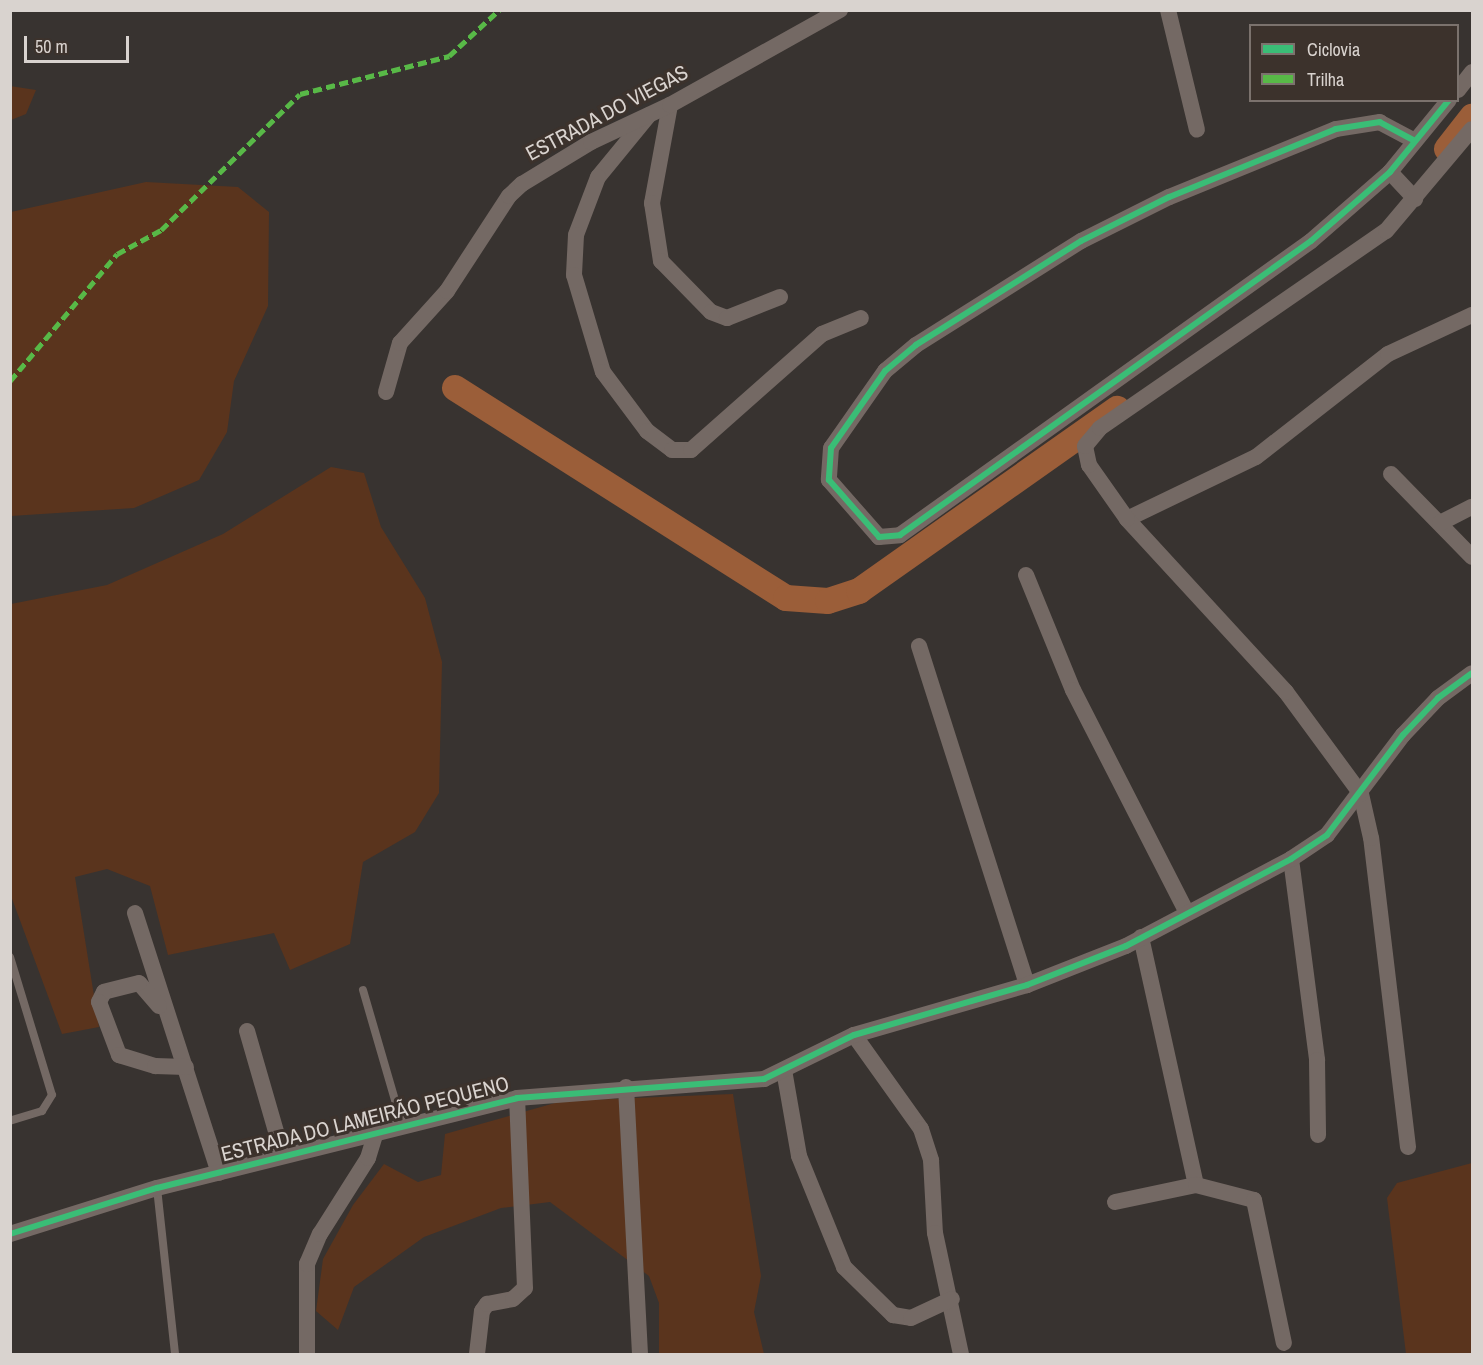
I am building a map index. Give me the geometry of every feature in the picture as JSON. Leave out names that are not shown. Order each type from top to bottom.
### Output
[{"type":"street","name":"ESTRADA DO VIEGAS","points":[[386,392],[400,343],[461,272],[509,196],[591,142],[670,105],[840,10]]},
{"type":"street","points":[[1168,10],[1197,130]]},
{"type":"street","points":[[1459,89],[1473,72]]},
{"type":"street","points":[[1415,141],[1380,122],[1336,129],[1169,197],[1081,241],[916,345],[885,371],[831,448],[829,480],[879,537],[900,535],[1311,241],[1390,172],[1447,102]]},
{"type":"street","points":[[670,105],[652,202],[661,261],[711,312],[727,318],[780,297]]},
{"type":"street","points":[[649,115],[598,177],[576,235],[574,275],[603,372],[654,438],[672,450],[692,450],[822,334],[861,318]]},
{"type":"street","points":[[1408,1147],[1371,838],[1361,794],[1286,692],[1127,519],[1089,465],[1085,455],[1089,438],[1386,231],[1473,129]]},
{"type":"street","points":[[1390,172],[1415,199]]},
{"type":"street","points":[[1127,519],[1256,457],[1388,354],[1473,315]]},
{"type":"street","points":[[1391,474],[1473,557]]},
{"type":"street","points":[[1440,523],[1473,507]]},
{"type":"street","points":[[1026,575],[1041,622],[1073,690],[1187,913]]},
{"type":"street","points":[[919,646],[1027,986]]},
{"type":"street","name":"ESTRADA DO LAMEIRÃO PEQUENO","points":[[10,1234],[157,1188],[376,1131],[517,1098],[626,1087],[745,1082],[784,1070],[855,1035],[1027,986],[1141,937],[1291,859],[1327,835],[1361,794],[1403,735],[1438,698],[1473,673]]},
{"type":"street","points":[[1291,859],[1317,1060],[1318,1135]]},
{"type":"street","points":[[135,913],[219,1173]]},
{"type":"street","points":[[1141,937],[1196,1185]]},
{"type":"street","points":[[173,1027],[153,994],[139,983],[113,988],[100,997],[99,1007],[119,1055],[155,1066],[186,1067]]},
{"type":"street","points":[[247,1031],[283,1156]]},
{"type":"street","points":[[855,1035],[921,1129],[932,1160],[935,1233],[952,1299],[961,1354]]},
{"type":"street","points":[[784,1070],[799,1156],[844,1266],[893,1315],[911,1318],[952,1299]]},
{"type":"street","points":[[626,1087],[640,1354]]},
{"type":"street","points":[[477,1354],[482,1311],[487,1304],[513,1299],[525,1288],[517,1098]]},
{"type":"street","points":[[307,1354],[307,1264],[320,1234],[368,1158],[376,1131]]},
{"type":"street","points":[[1114,1202],[1196,1185],[1246,1196],[1258,1204],[1284,1343]]},
{"type":"lane","points":[[10,957],[52,1095],[42,1111],[10,1121]]},
{"type":"lane","points":[[363,990],[402,1125]]},
{"type":"lane","points":[[157,1188],[175,1354]]},
{"type":"shaded area","points":[[10,86],[36,90],[26,114],[11,120]]},
{"type":"shaded area","points":[[146,182],[238,187],[269,212],[268,306],[234,381],[227,432],[199,480],[134,508],[11,516],[11,212]]},
{"type":"shaded area","points":[[331,467],[364,473],[381,527],[425,598],[442,662],[439,793],[415,832],[363,862],[350,944],[290,970],[274,933],[168,955],[150,886],[107,869],[75,877],[99,1027],[62,1034],[11,896],[11,604],[107,585],[223,534]]},
{"type":"shaded area","points":[[733,1094],[761,1276],[754,1312],[764,1354],[659,1354],[659,1303],[649,1276],[550,1202],[501,1208],[424,1237],[354,1287],[338,1330],[316,1311],[323,1259],[353,1205],[384,1164],[418,1182],[441,1175],[445,1134],[562,1101]]},
{"type":"shaded area","points":[[1472,1163],[1472,1354],[1406,1354],[1387,1198],[1397,1183]]},
{"type":"waterway","points":[[1447,149],[1472,117]]},
{"type":"waterway","points":[[455,388],[786,598],[828,601],[859,591],[1117,409]]},
{"type":"marked path","points":[[10,381],[117,254],[161,230],[300,94],[449,56],[499,10]]},
{"type":"cycle path","points":[[1415,141],[1380,122],[1336,129],[1169,197],[1081,241],[916,345],[885,371],[831,448],[829,480],[879,537],[900,535],[1311,241],[1390,172],[1447,102]]},
{"type":"cycle path","points":[[10,1234],[157,1188],[517,1098],[764,1079],[854,1035],[1027,985],[1126,946],[1291,859],[1327,835],[1403,735],[1438,698],[1472,673]]}]
